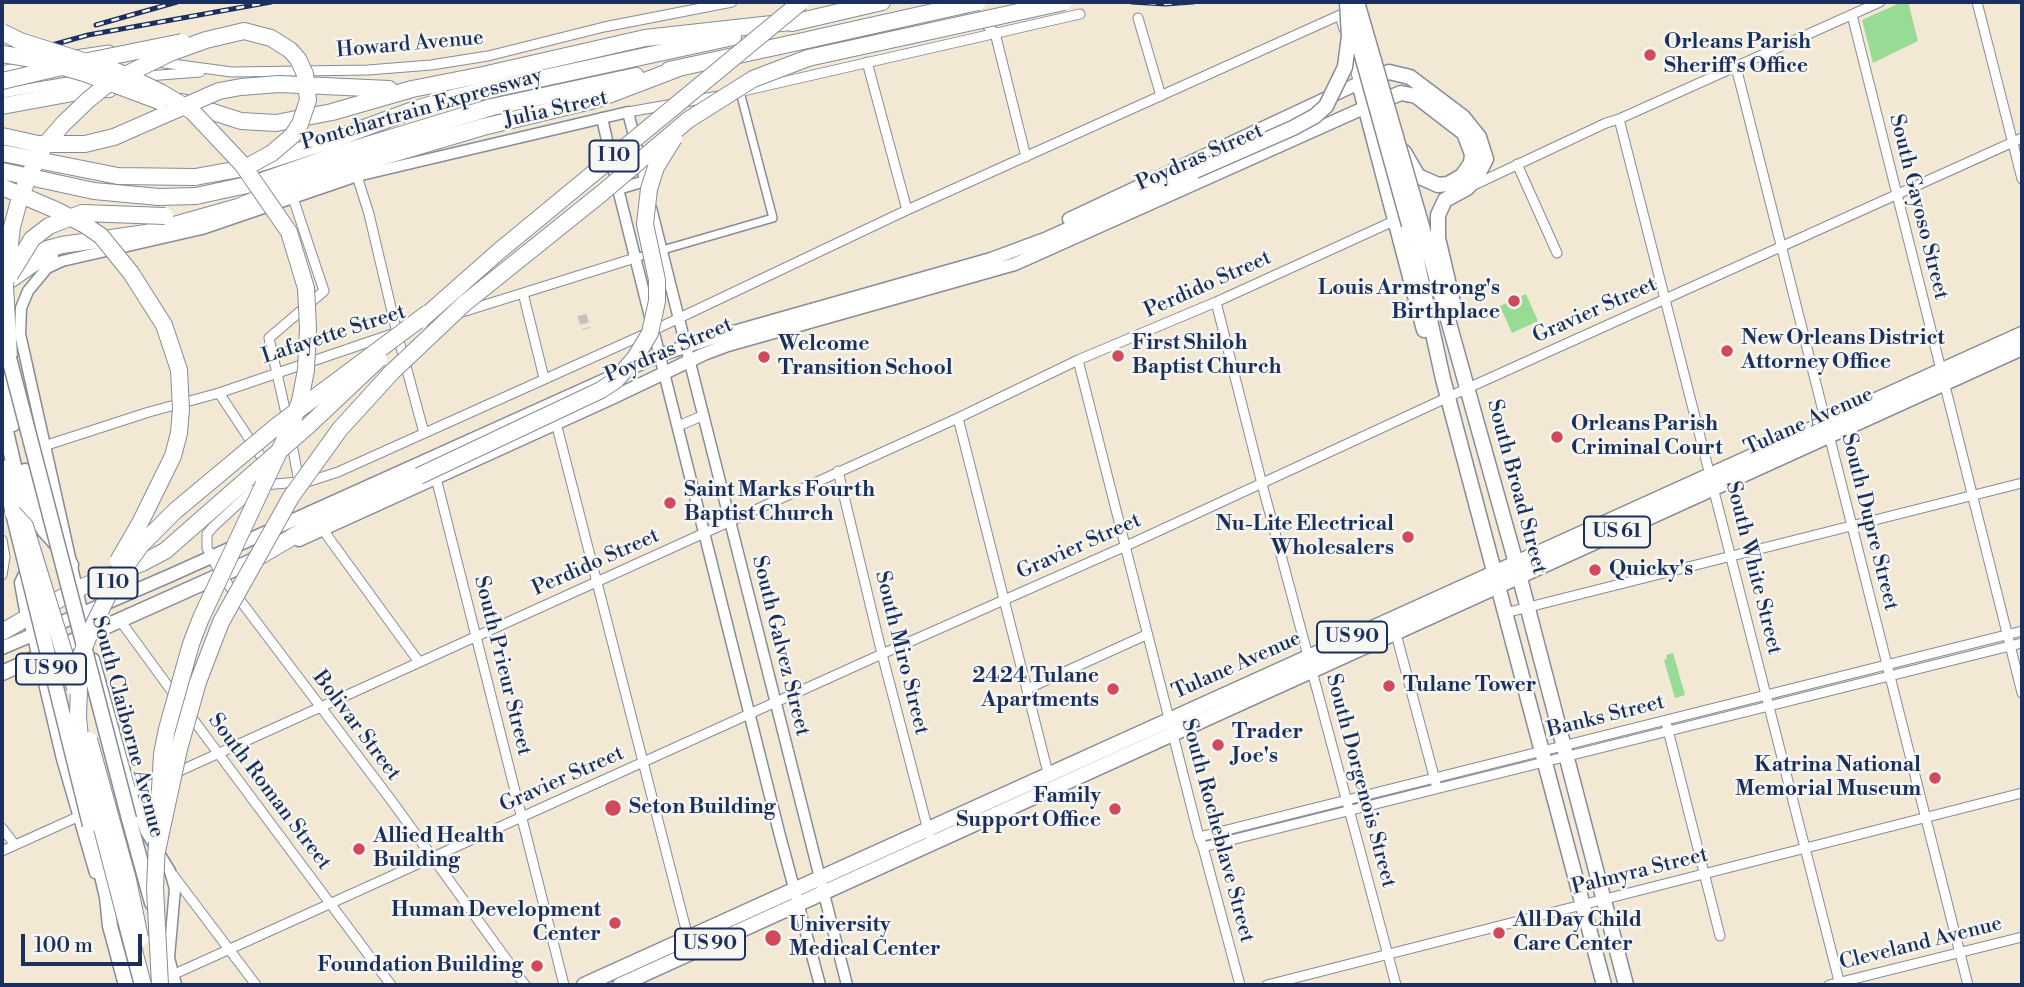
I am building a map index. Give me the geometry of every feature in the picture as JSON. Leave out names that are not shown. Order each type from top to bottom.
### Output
[{"type":"highway","name":"I 10","points":[[143,985],[81,748],[78,717],[80,658],[89,632],[115,581],[141,545],[175,511],[288,418],[428,313],[801,2]]},
{"type":"highway","name":"Pontchartrain Expressway","points":[[2,153],[118,176],[194,177],[245,168],[413,110],[568,71],[692,47],[881,2]]},
{"type":"highway","name":"Pontchartrain Expressway","points":[[2,171],[94,191],[159,197],[196,196],[256,183],[351,150],[492,107],[978,2]]},
{"type":"highway","name":"I 10","points":[[169,978],[155,914],[157,851],[179,749],[198,682],[221,622],[291,498],[340,429],[392,372],[465,303],[611,186],[688,120],[753,79],[808,58],[1064,2]]},
{"type":"highway","points":[[2,106],[89,90],[130,88],[163,94],[241,121],[276,123],[332,112],[412,89],[645,38],[799,21]]},
{"type":"highway","points":[[2,32],[20,41],[129,77],[192,111],[242,164],[289,232],[306,288],[306,370],[291,426],[201,618],[167,729],[162,754],[157,851]]},
{"type":"highway","points":[[9,358],[3,286],[19,201],[30,173],[46,145],[88,100],[109,83],[170,53],[231,33],[255,32],[271,38],[298,59],[305,74],[308,100],[300,124],[283,145],[245,168]]},
{"type":"highway","points":[[2,81],[154,46],[206,40]]},
{"type":"highway","points":[[2,54],[40,60],[108,82],[157,101],[212,132]]},
{"type":"highway","points":[[2,261],[62,245],[146,233],[238,207],[291,185],[358,164],[483,127],[596,100],[679,68]]},
{"type":"highway","points":[[2,136],[38,145],[85,144],[137,128],[176,108],[219,91],[241,87],[279,84],[412,89]]},
{"type":"highway","points":[[253,561],[316,523],[601,390],[616,380],[635,358],[650,333],[657,301],[657,280],[645,224],[649,188],[656,167],[688,120]]},
{"type":"highway","points":[[2,187],[66,215],[101,236],[131,273],[164,326],[179,370],[181,409],[173,456],[141,523],[96,604],[89,632]]},
{"type":"highway","points":[[3,286],[32,239],[49,226],[82,213],[165,216],[238,207]]},
{"type":"highway","points":[[3,286],[37,261],[62,251],[119,237]]},
{"type":"highway","points":[[2,632],[77,589],[165,551],[308,426],[428,313]]},
{"type":"highway","points":[[13,513],[25,526],[85,724],[128,880],[149,985]]},
{"type":"main road","points":[[991,259],[1045,239],[1315,116],[1326,106],[1345,67],[1349,36],[1347,2]]},
{"type":"main road","name":"South Broad Street","points":[[1347,2],[1409,223],[1448,397],[1604,985]]},
{"type":"main road","name":"South Broad Street","points":[[1357,2],[1398,140],[1409,223],[1468,388],[1626,985]]},
{"type":"main road","points":[[991,259],[1103,202],[1263,130],[1359,83],[1389,72],[1410,77],[1473,127],[1479,137],[1480,173],[1467,188],[1445,200],[1438,215],[1437,229],[1460,334],[1468,388]]},
{"type":"main road","points":[[1359,83],[1409,223]]},
{"type":"main road","points":[[1366,107],[1401,93],[1416,96],[1464,133],[1479,156]]},
{"type":"main road","name":"Poydras Street","points":[[2,673],[323,530],[689,361],[728,345],[1015,264],[1366,107]]},
{"type":"main road","points":[[1398,140],[1418,176],[1431,184],[1448,184],[1461,176],[1479,156]]},
{"type":"main road","name":"Poydras Street","points":[[2,648],[660,355],[991,259]]},
{"type":"main road","name":"Tulane Avenue","points":[[1943,377],[2022,334]]},
{"type":"main road","name":"South Claiborne Avenue","points":[[2,339],[169,978]]},
{"type":"main road","name":"Tulane Avenue","points":[[584,985],[820,877],[930,836],[1050,783],[1943,377],[2022,348]]},
{"type":"main road","points":[[2,378],[24,482],[34,554],[33,562],[22,583],[28,616]]},
{"type":"main road","points":[[2,414],[24,482],[44,530],[71,565]]},
{"type":"main road","points":[[1462,446],[1482,441]]},
{"type":"main road","name":"US 90","points":[[2,467],[84,821],[107,897],[110,926],[126,985]]},
{"type":"main road","points":[[1481,519],[1500,510]]},
{"type":"main road","name":"Tulane Avenue","points":[[1310,664],[1396,634],[1496,580]]},
{"type":"main road","points":[[1521,671],[1542,666]]},
{"type":"main road","name":"Tulane Avenue","points":[[620,985],[823,892],[930,836]]},
{"type":"main road","points":[[1569,854],[1591,849]]},
{"type":"main road","points":[[1598,962],[1619,957]]},
{"type":"street","name":"Howard Avenue","points":[[2,93],[95,78],[212,71],[368,69],[431,65],[488,57],[604,27],[732,2]]},
{"type":"street","points":[[960,2],[995,33],[1026,157]]},
{"type":"street","points":[[1467,188],[1606,123],[1880,2]]},
{"type":"street","points":[[1977,2],[2022,179]]},
{"type":"street","name":"Julia Street","points":[[47,268],[62,261],[202,229],[357,176],[602,118],[740,92],[1080,14]]},
{"type":"street","name":"Poydras Street","points":[[211,557],[207,548],[207,534],[252,491],[264,485],[299,482],[338,472],[678,319],[907,210],[1340,15],[1359,83]]},
{"type":"street","name":"South Gayoso Street","points":[[1852,15],[2022,693]]},
{"type":"street","points":[[1138,19],[1161,96]]},
{"type":"street","name":"Howard Avenue","points":[[2,71],[108,50],[136,58],[212,71]]},
{"type":"street","points":[[867,62],[907,210]]},
{"type":"street","name":"South Dupre Street","points":[[1736,67],[1968,985]]},
{"type":"street","points":[[635,258],[772,218],[740,92]]},
{"type":"street","name":"South Galvez Street","points":[[628,113],[847,985]]},
{"type":"street","points":[[602,118],[635,258],[820,985]]},
{"type":"street","name":"South White Street","points":[[1619,119],[1713,481],[1836,984]]},
{"type":"street","name":"Gravier Street","points":[[149,985],[230,951],[774,702],[1126,547],[1448,397],[2022,138]]},
{"type":"street","points":[[1479,156],[1492,168],[1503,172]]},
{"type":"street","points":[[1517,164],[1557,253]]},
{"type":"street","points":[[357,176],[424,433]]},
{"type":"street","points":[[618,189],[645,181]]},
{"type":"street","points":[[293,198],[324,290],[269,338],[299,482]]},
{"type":"street","name":"Perdido Street","points":[[2,851],[84,821],[131,793],[958,418],[1078,360],[1409,223]]},
{"type":"street","points":[[630,238],[656,233]]},
{"type":"street","name":"Lafayette Street","points":[[44,446],[149,412],[219,393],[397,332],[635,258]]},
{"type":"street","name":"South Claiborne Avenue","points":[[47,268],[28,291],[22,308],[20,334],[82,612],[131,793],[146,832],[170,871],[175,889],[169,978]]},
{"type":"street","points":[[523,293],[544,378]]},
{"type":"street","name":"South Dorgenois Street","points":[[1216,302],[1396,985]]},
{"type":"street","name":"South Rocheblave Street","points":[[1078,360],[1146,635],[1240,985]]},
{"type":"street","points":[[2,378],[27,370]]},
{"type":"street","points":[[219,393],[279,483]]},
{"type":"street","points":[[551,404],[689,938],[690,954]]},
{"type":"street","points":[[678,426],[702,416]]},
{"type":"street","points":[[958,418],[1050,783]]},
{"type":"street","name":"South Miro Street","points":[[838,471],[930,836]]},
{"type":"street","name":"South Prieur Street","points":[[436,478],[564,985]]},
{"type":"street","points":[[1505,613],[2022,484]]},
{"type":"street","points":[[323,530],[419,662]]},
{"type":"street","points":[[2,540],[5,557],[2,575]]},
{"type":"street","name":"Bolivar Street","points":[[211,557],[221,575],[434,858],[525,985]]},
{"type":"street","points":[[28,616],[84,821]]},
{"type":"street","name":"South Roman Street","points":[[119,619],[391,985]]},
{"type":"street","name":"Banks Street","points":[[1201,842],[1349,811],[1437,789],[1666,720],[2022,631]]},
{"type":"street","points":[[1396,634],[1437,789]]},
{"type":"street","points":[[1027,689],[1146,635]]},
{"type":"street","name":"Banks Street","points":[[1565,751],[1668,731],[2022,643]]},
{"type":"street","points":[[1666,720],[1720,936]]},
{"type":"street","name":"Banks Street","points":[[1201,842],[1346,800],[1435,778],[1544,757]]},
{"type":"street","name":"Palmyra Street","points":[[1267,985],[2022,793]]},
{"type":"street","points":[[2,828],[15,845]]},
{"type":"street","points":[[170,871],[256,985]]},
{"type":"street","name":"Cleveland Avenue","points":[[1836,984],[2022,937]]},
{"type":"green space","points":[[1902,2],[1908,2],[1918,41],[1873,63],[1862,20]]},
{"type":"green space","points":[[1526,294],[1538,321],[1512,333],[1500,306]]},
{"type":"green space","points":[[1673,653],[1685,695],[1675,698],[1664,660],[1667,659],[1666,655]]},
{"type":"tunnel","points":[[582,315],[586,329]]},
{"type":"railway","points":[[96,25],[177,2]]},
{"type":"railway","points":[[2,59],[88,35],[271,2]]},
{"type":"railway","points":[[1132,2],[1193,2]]},
{"type":"place","name":"Orleans Parish Sheriff's Office","points":[[1650,55]]},
{"type":"place","name":"Louis Armstrong's Birthplace","points":[[1514,301]]},
{"type":"place","name":"New Orleans District Attorney Office","points":[[1727,351]]},
{"type":"place","name":"First Shiloh Baptist Church","points":[[1118,356]]},
{"type":"place","name":"Welcome Transition School","points":[[764,357]]},
{"type":"place","name":"Orleans Parish Criminal Court","points":[[1557,437]]},
{"type":"place","name":"Saint Marks Fourth Baptist Church","points":[[670,503]]},
{"type":"place","name":"Nu-Lite Electrical Wholesalers","points":[[1408,537]]},
{"type":"place","name":"Quicky's","points":[[1595,570]]},
{"type":"place","name":"Tulane Tower","points":[[1389,686]]},
{"type":"place","name":"2424 Tulane Apartments","points":[[1113,689]]},
{"type":"place","name":"Trader Joe's","points":[[1218,745]]},
{"type":"place","name":"Katrina National Memorial Museum","points":[[1935,778]]},
{"type":"place","name":"Seton Building","points":[[613,808]]},
{"type":"place","name":"Family Support Office","points":[[1115,809]]},
{"type":"place","name":"Allied Health Building","points":[[359,849]]},
{"type":"place","name":"Human Development Center","points":[[615,923]]},
{"type":"place","name":"All Day Child Care Center","points":[[1499,933]]},
{"type":"place","name":"University Medical Center","points":[[773,938]]},
{"type":"place","name":"Foundation Building","points":[[537,966]]}]
